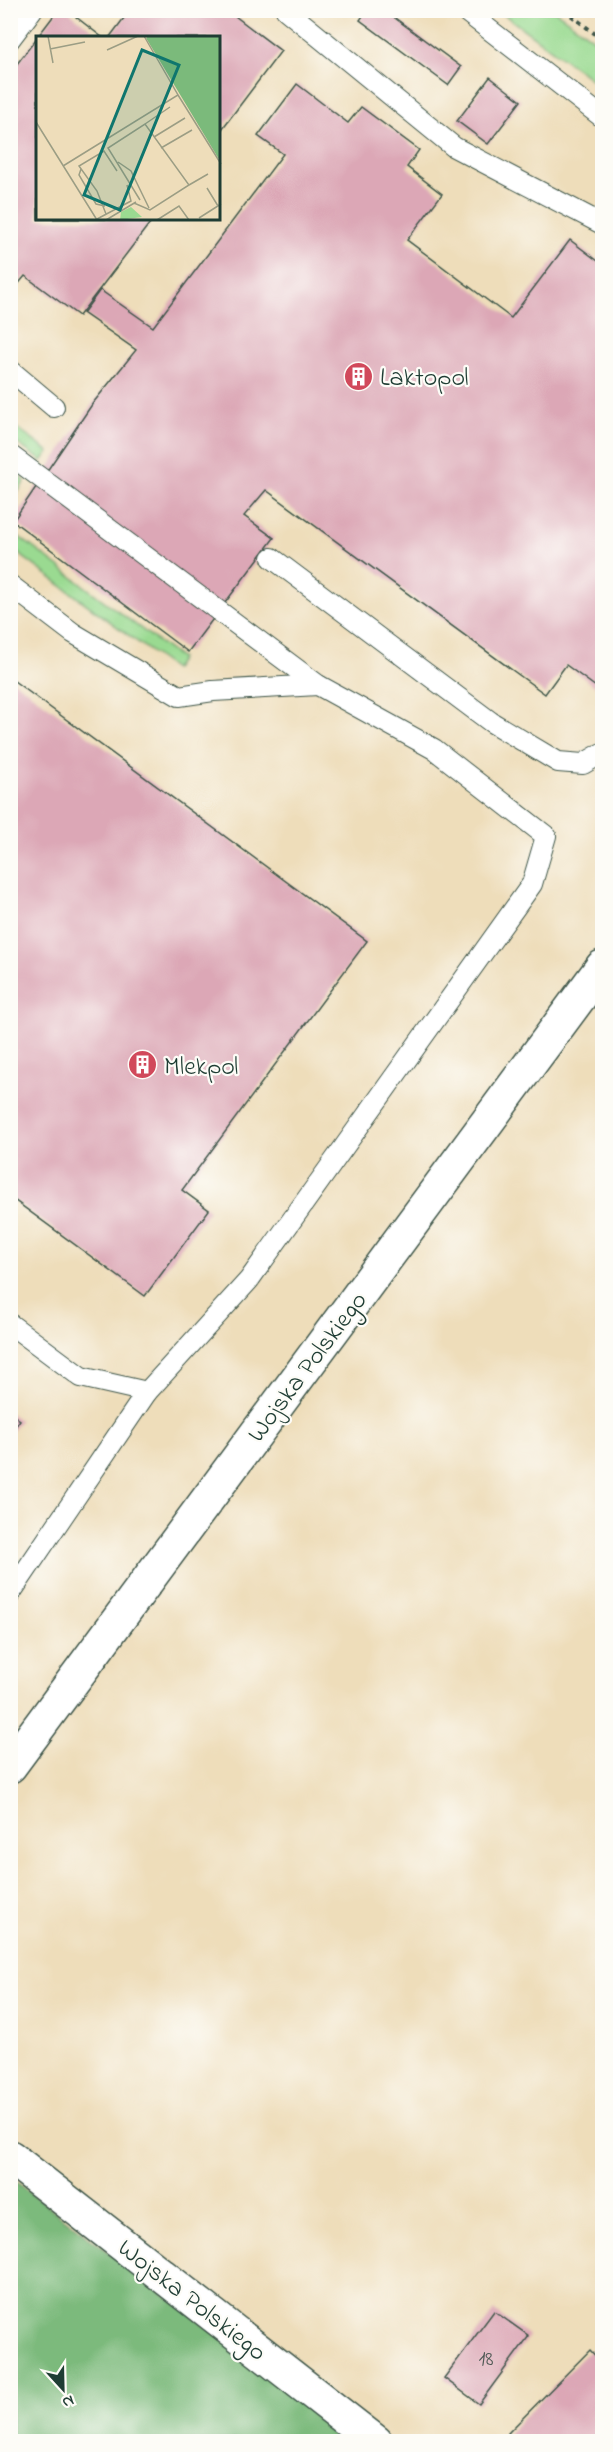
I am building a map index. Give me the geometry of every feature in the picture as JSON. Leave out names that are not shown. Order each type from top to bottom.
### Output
[{"type":"street","name":"Wojska Polskiego","points":[[10,1766],[603,967]]},
{"type":"street","name":"Wojska Polskiego","points":[[10,2157],[376,2442]]},
{"type":"lane","points":[[10,39],[32,10]]},
{"type":"lane","points":[[286,10],[454,147],[603,224]]},
{"type":"lane","points":[[464,10],[603,117]]},
{"type":"lane","points":[[10,370],[54,407]]},
{"type":"lane","points":[[10,455],[318,685],[434,749],[546,836],[532,884],[249,1280],[147,1392],[10,1594]]},
{"type":"lane","points":[[272,558],[491,722],[558,762],[584,764],[603,753]]},
{"type":"lane","points":[[10,585],[73,633],[179,696],[213,691],[318,685]]},
{"type":"lane","points":[[10,1324],[81,1377],[147,1392]]},
{"type":"path","points":[[564,10],[603,39]]},
{"type":"green space","points":[[499,11],[555,11],[602,45],[602,87]]},
{"type":"green space","points":[[11,424],[49,452],[42,461],[11,439]]},
{"type":"green space","points":[[11,470],[25,481],[11,503]]},
{"type":"green space","points":[[10,530],[181,659],[174,669],[11,548]]},
{"type":"green space","points":[[11,2178],[358,2441],[11,2441]]},
{"type":"building","points":[[58,10],[67,10],[100,36],[38,36]]},
{"type":"building","points":[[130,10],[227,10],[281,51],[220,132],[220,36],[110,36]]},
{"type":"building","points":[[367,10],[384,10],[461,67],[448,85],[360,20]]},
{"type":"building","points":[[36,39],[36,220],[152,220],[79,316],[25,276],[10,294],[10,73]]},
{"type":"building","points":[[490,77],[521,101],[488,144],[457,121]]},
{"type":"building","name":"Laktopol","points":[[297,84],[348,123],[361,107],[419,150],[407,167],[442,194],[407,240],[511,318],[570,240],[602,264],[602,678],[596,687],[566,665],[545,694],[266,490],[244,516],[274,538],[188,652],[13,521],[93,403],[136,350],[83,313],[100,290],[153,327],[283,154],[258,136]]},
{"type":"building","name":"Mlekpol","points":[[10,678],[367,941],[182,1190],[209,1210],[145,1296],[10,1197]]},
{"type":"building","points":[[10,1413],[20,1420],[10,1434]]},
{"type":"building","points":[[494,2311],[529,2336],[479,2404],[444,2378]]},
{"type":"building","points":[[590,2350],[602,2363],[602,2442],[517,2442],[508,2433]]},
{"type":"place","name":"Laktopol","points":[[359,376]]},
{"type":"place","name":"Mlekpol","points":[[143,1065]]}]
